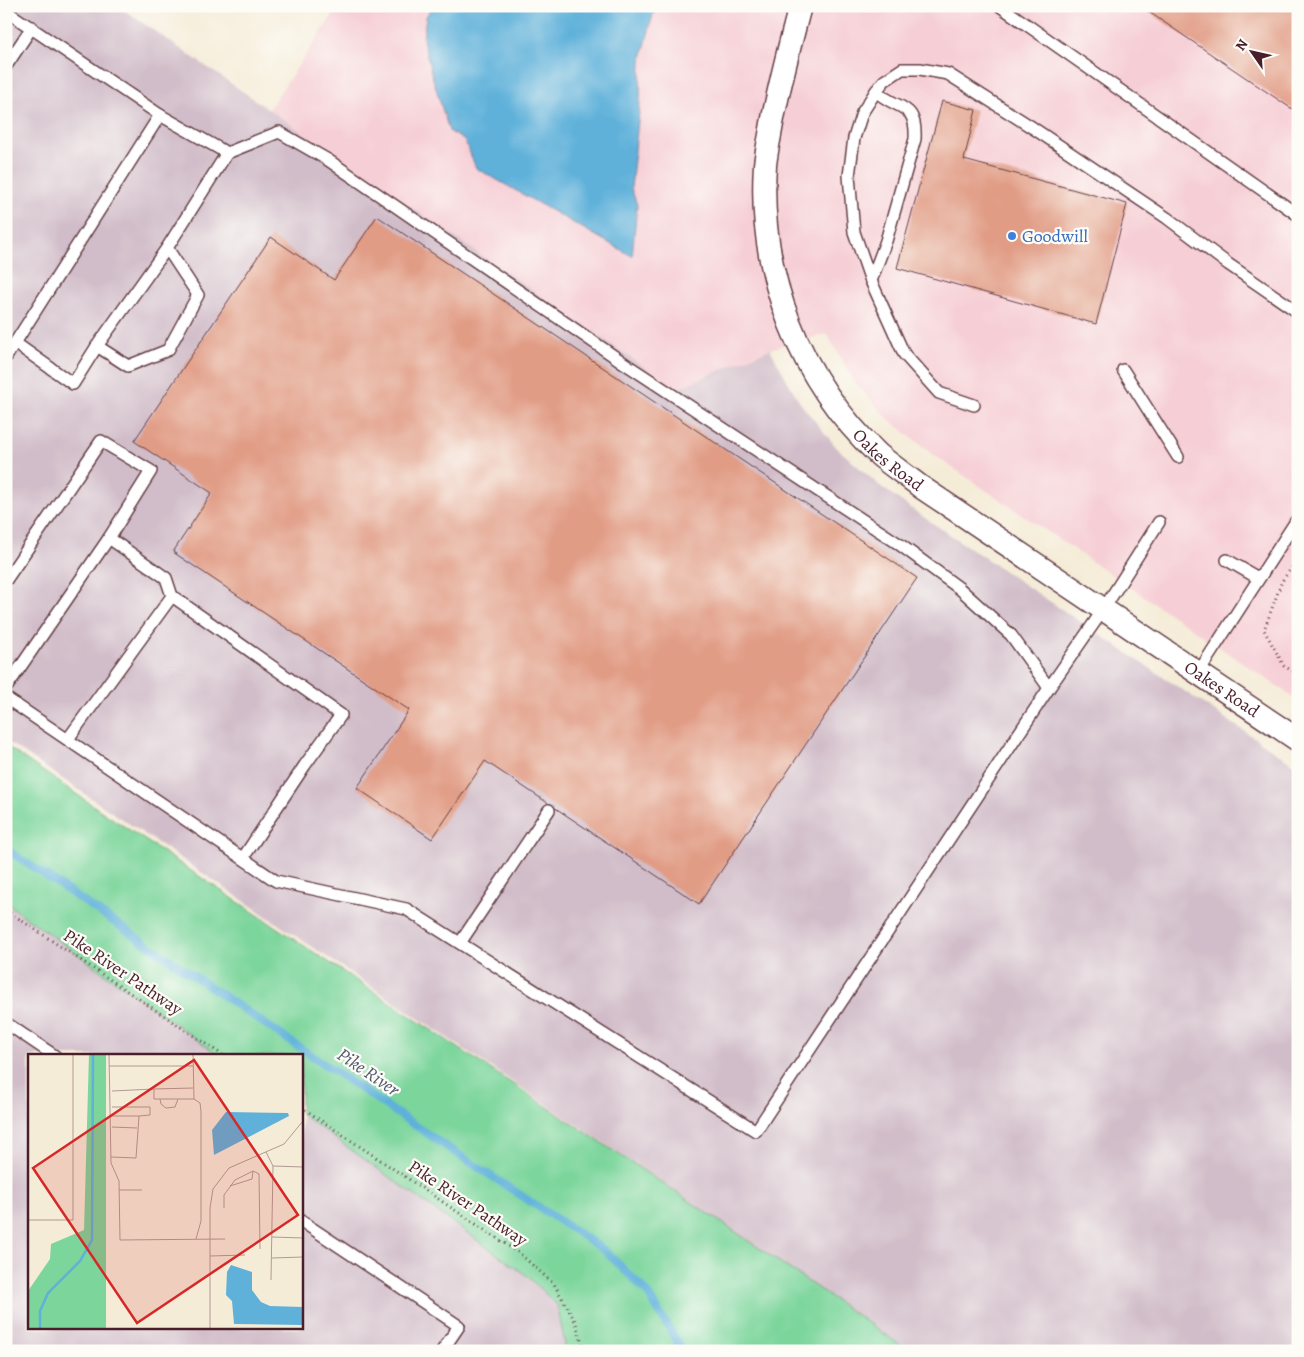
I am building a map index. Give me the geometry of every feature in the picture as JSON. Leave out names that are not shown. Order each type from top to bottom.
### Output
[{"type":"street","name":"Oakes Road","points":[[800,6],[774,112],[765,164],[765,207],[768,250],[780,299],[799,347],[824,391],[844,418],[880,455],[921,487],[1298,740]]},
{"type":"lane","points":[[1000,6],[1298,215]]},
{"type":"lane","points":[[6,11],[160,115],[227,153]]},
{"type":"lane","points":[[6,66],[32,27]]},
{"type":"lane","points":[[974,405],[938,393],[904,354],[871,281],[854,232],[849,176],[854,138],[862,113],[876,91],[884,81],[902,70],[920,69],[948,74],[1033,128],[1167,218],[1228,264],[1298,312]]},
{"type":"lane","points":[[871,281],[886,241],[915,139],[916,126],[911,113],[900,105],[886,101],[876,91]]},
{"type":"lane","points":[[6,357],[160,115]]},
{"type":"lane","points":[[15,343],[73,384],[97,346],[167,248],[227,153],[279,132],[328,160],[624,363],[758,450],[929,566],[959,588],[1011,635],[1049,688]]},
{"type":"lane","points":[[97,346],[128,366],[168,350],[198,295],[167,248]]},
{"type":"lane","points":[[1123,370],[1178,457]]},
{"type":"lane","points":[[6,580],[101,441],[151,471],[109,538],[6,688]]},
{"type":"lane","points":[[1198,673],[1298,518]]},
{"type":"lane","points":[[6,698],[276,881],[406,909],[756,1131],[1049,688],[1103,610],[1159,522]]},
{"type":"lane","points":[[109,538],[166,578],[172,596],[341,715],[243,858]]},
{"type":"lane","points":[[1227,560],[1258,578]]},
{"type":"lane","points":[[68,739],[172,596]]},
{"type":"lane","points":[[460,943],[549,810]]},
{"type":"lane","points":[[6,1023],[52,1054]]},
{"type":"lane","points":[[302,1222],[459,1326],[442,1351]]},
{"type":"path","points":[[1298,559],[1282,581],[1264,630],[1284,666],[1298,674]]},
{"type":"path","name":"Pike River Pathway","points":[[6,910],[221,1054]]},
{"type":"path","name":"Pike River Pathway","points":[[302,1108],[519,1253],[554,1284],[575,1321],[585,1351]]},
{"type":"shaded area","points":[[6,6],[118,6],[676,389],[770,349],[800,403],[837,448],[880,486],[1298,767],[1298,1351],[909,1351],[724,1224],[6,741]]},
{"type":"shaded area","points":[[339,6],[1298,6],[1298,700],[932,454],[886,417],[854,381],[827,334],[770,349],[676,390],[268,110]]},
{"type":"shaded area","points":[[6,903],[217,1054],[28,1054],[28,1330],[302,1330],[302,1115],[526,1275],[557,1305],[565,1345],[564,1351],[6,1351]]},
{"type":"green space","points":[[6,746],[724,1224],[909,1351],[564,1351],[565,1344],[557,1305],[526,1275],[302,1115],[302,1054],[217,1054],[6,903]]},
{"type":"water","points":[[432,6],[655,6],[641,62],[640,102],[631,188],[637,205],[632,256],[476,168],[465,141],[449,131],[431,72],[423,39],[426,17]]},
{"type":"building","points":[[1140,6],[1298,6],[1298,113]]},
{"type":"building","name":"Goodwill","points":[[942,101],[976,110],[964,160],[1127,204],[1096,324],[897,268]]},
{"type":"building","points":[[377,216],[917,578],[699,904],[485,761],[432,839],[357,788],[409,710],[173,552],[212,493],[134,441],[271,237],[334,280]]},
{"type":"waterway","name":"Pike River","points":[[6,849],[447,1147],[604,1250],[646,1291],[683,1351]]},
{"type":"place","name":"Goodwill","points":[[1012,236]]}]
